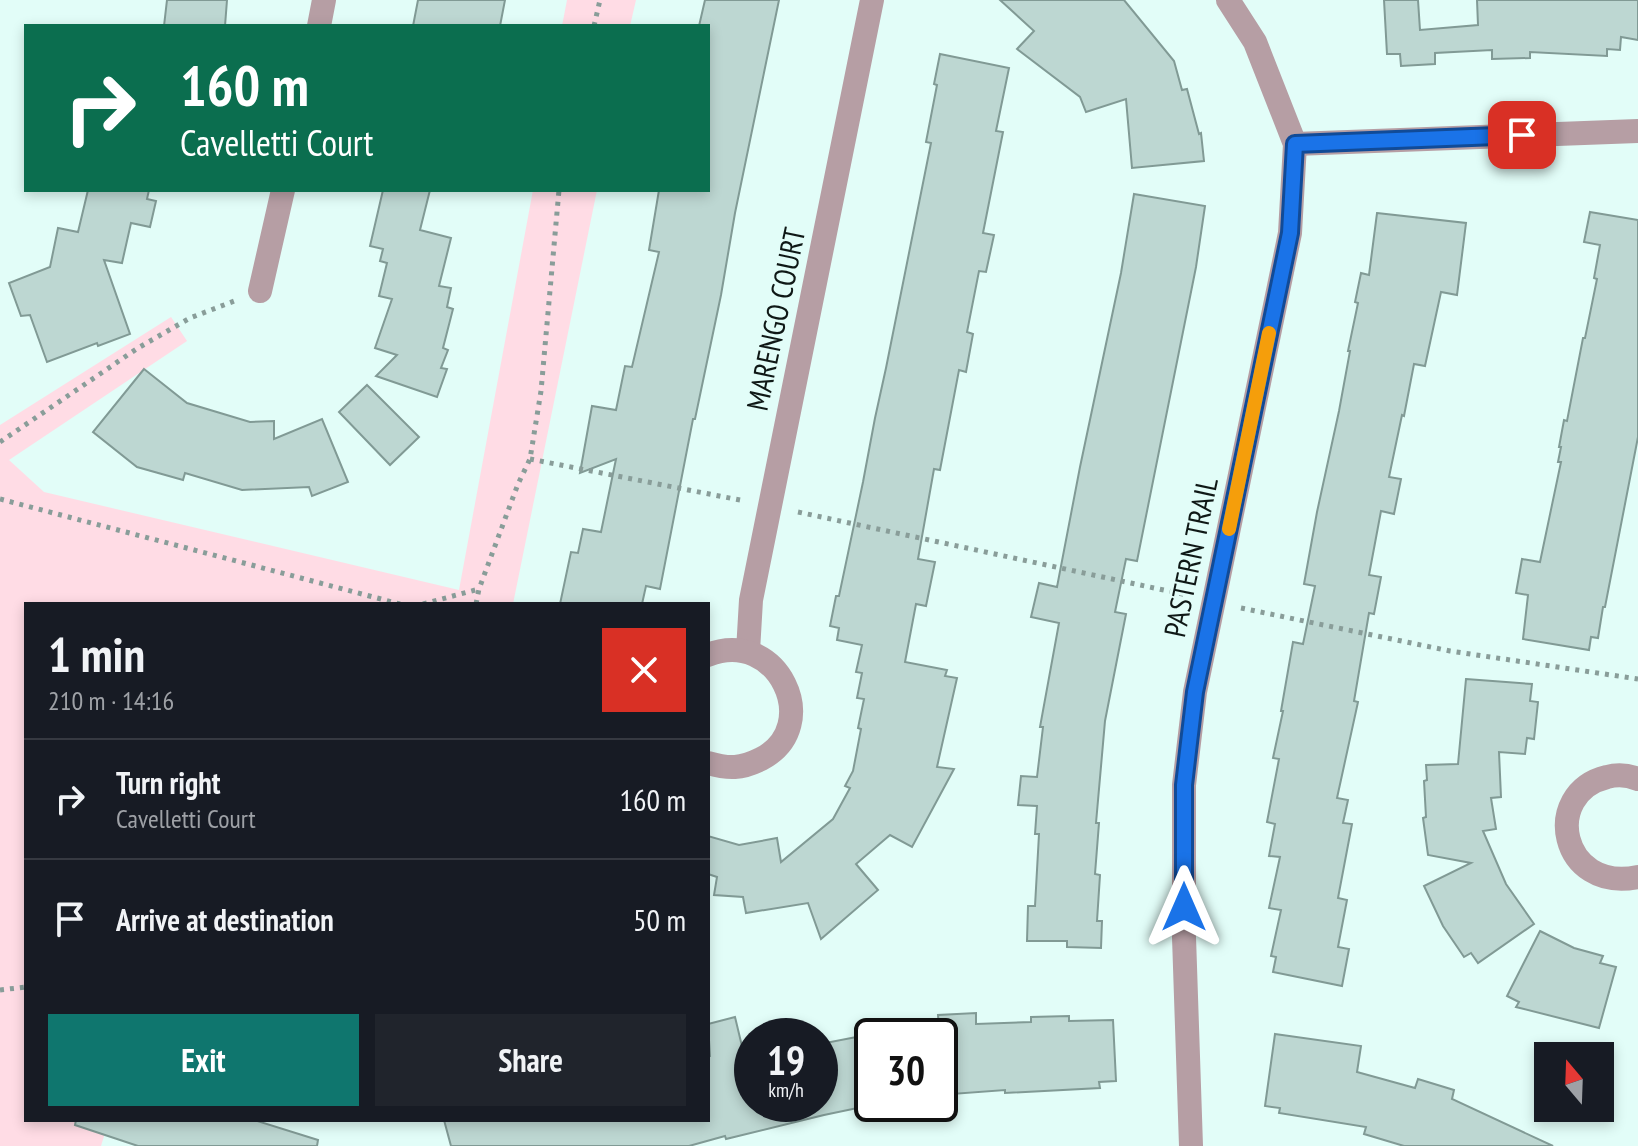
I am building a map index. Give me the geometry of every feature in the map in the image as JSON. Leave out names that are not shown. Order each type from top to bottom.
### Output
[{"type":"street","points":[[319,24],[324,0]]},
{"type":"street","name":"MARENGO COURT","points":[[748,651],[751,600],[872,0]]},
{"type":"street","name":"PASTERN TRAIL","points":[[1191,1146],[1184,937],[1184,785],[1195,692],[1290,233],[1295,144],[1255,42],[1228,0]]},
{"type":"street","points":[[1295,144],[1638,131]]},
{"type":"street","points":[[260,291],[283,192]]},
{"type":"street","points":[[710,654],[718,651],[748,651],[762,657],[778,671],[790,696],[791,717],[783,739],[769,754],[746,767],[724,768],[710,764]]},
{"type":"street","points":[[1638,779],[1616,775],[1598,779],[1583,790],[1572,804],[1567,819],[1568,838],[1574,854],[1587,869],[1603,877],[1623,880],[1638,877]]},
{"type":"path","points":[[594,24],[600,0]]},
{"type":"path","points":[[476,602],[518,484],[530,459],[541,391],[559,192]]},
{"type":"path","points":[[0,442],[177,325],[260,291]]},
{"type":"path","points":[[530,459],[745,501]]},
{"type":"path","points":[[0,499],[392,602]]},
{"type":"path","points":[[792,511],[1188,595]]},
{"type":"path","points":[[430,602],[479,589]]},
{"type":"path","points":[[1240,608],[1450,651],[1638,679]]},
{"type":"path","points":[[0,990],[24,987]]},
{"type":"shaded area","points":[[567,0],[636,0],[630,24],[562,24]]},
{"type":"shaded area","points":[[533,192],[597,192],[513,602],[24,602],[24,1122],[108,1122],[101,1146],[0,1146],[0,425],[171,317],[187,341],[9,460],[44,492],[459,590]]},
{"type":"building","points":[[167,0],[227,0],[225,24],[164,24]]},
{"type":"building","points":[[418,0],[505,0],[500,24],[413,24]]},
{"type":"building","points":[[705,0],[779,0],[660,589],[646,586],[642,602],[560,602],[571,552],[578,553],[583,529],[601,532],[616,459],[580,473],[592,406],[616,410],[625,366],[632,367],[659,252],[649,250],[659,192],[710,192],[710,24],[699,24]]},
{"type":"building","points":[[1000,0],[1124,0],[1174,61],[1182,90],[1187,89],[1201,133],[1204,161],[1132,168],[1126,99],[1086,112],[1080,97],[1017,49],[1034,31]]},
{"type":"building","points":[[1384,0],[1418,0],[1420,30],[1478,25],[1477,0],[1638,0],[1638,40],[1621,37],[1620,50],[1607,49],[1607,56],[1530,52],[1530,58],[1492,59],[1492,50],[1435,53],[1435,64],[1401,66],[1400,54],[1387,54]]},
{"type":"building","points":[[940,54],[1009,68],[996,131],[1003,132],[983,233],[994,235],[986,272],[979,271],[967,332],[973,334],[966,372],[959,370],[940,470],[934,469],[918,559],[935,562],[926,606],[916,604],[905,662],[947,670],[945,676],[957,678],[937,767],[954,769],[912,847],[890,835],[856,864],[878,890],[821,939],[808,903],[746,913],[743,897],[714,895],[717,877],[710,875],[710,837],[739,845],[777,838],[781,862],[833,819],[850,788],[845,786],[853,771],[864,699],[857,698],[862,673],[856,672],[862,645],[837,640],[839,628],[830,626],[863,482],[931,143],[926,142],[937,85],[934,84]]},
{"type":"building","points":[[88,192],[149,192],[147,199],[156,201],[150,227],[131,223],[122,263],[104,260],[130,334],[47,362],[30,315],[21,316],[9,283],[50,267],[58,228],[78,232]]},
{"type":"building","points":[[383,192],[430,192],[420,230],[451,238],[439,286],[451,288],[447,307],[453,309],[443,348],[448,350],[441,368],[447,369],[437,397],[376,376],[397,355],[375,348],[392,299],[379,296],[387,263],[380,261],[383,249],[370,246]]},
{"type":"building","points":[[1134,194],[1205,206],[1196,267],[1137,561],[1126,559],[1115,612],[1126,614],[1105,721],[1096,823],[1099,823],[1095,874],[1100,875],[1097,921],[1102,921],[1101,948],[1067,947],[1067,941],[1027,941],[1028,906],[1035,906],[1039,834],[1035,834],[1037,806],[1018,805],[1021,776],[1037,777],[1043,727],[1040,727],[1059,623],[1031,617],[1039,583],[1057,587],[1121,273]]},
{"type":"building","points":[[1590,212],[1638,220],[1638,437],[1598,638],[1591,637],[1589,650],[1523,639],[1528,595],[1516,593],[1522,559],[1540,562],[1561,462],[1558,462],[1559,447],[1564,420],[1567,421],[1597,279],[1594,278],[1600,245],[1584,242]]},
{"type":"building","points":[[1377,213],[1466,223],[1457,295],[1441,292],[1425,366],[1414,364],[1389,477],[1401,479],[1394,514],[1381,511],[1369,575],[1381,577],[1374,614],[1369,613],[1354,701],[1358,702],[1337,798],[1348,800],[1343,823],[1352,824],[1338,898],[1347,900],[1338,947],[1349,949],[1342,986],[1273,972],[1276,957],[1271,956],[1281,910],[1269,908],[1280,857],[1269,856],[1275,824],[1267,822],[1279,759],[1273,758],[1293,642],[1303,644],[1315,586],[1304,584],[1350,351],[1358,303],[1355,302],[1361,273],[1369,275]]},
{"type":"building","points":[[144,369],[187,403],[250,422],[274,421],[274,439],[322,419],[348,482],[312,496],[309,487],[242,490],[185,473],[183,480],[137,467],[93,432]]},
{"type":"building","points":[[367,385],[419,437],[390,465],[339,412]]},
{"type":"building","points":[[1466,679],[1532,684],[1530,701],[1538,702],[1534,739],[1527,738],[1525,754],[1499,752],[1501,797],[1491,798],[1496,829],[1483,831],[1506,884],[1534,924],[1478,963],[1471,953],[1464,957],[1443,926],[1424,886],[1471,863],[1428,855],[1423,818],[1426,817],[1426,765],[1458,764]]},
{"type":"building","points":[[1540,931],[1574,948],[1603,956],[1600,963],[1616,967],[1599,1028],[1516,1007],[1519,1002],[1507,996]]},
{"type":"building","points":[[976,1013],[976,1024],[1031,1022],[1031,1017],[1069,1016],[1069,1021],[1113,1020],[1116,1081],[1099,1082],[1100,1088],[958,1094],[958,1018],[938,1018],[938,1015]]},
{"type":"building","points":[[735,1017],[734,1122],[795,1122],[689,1146],[451,1146],[445,1122],[710,1122],[710,1023]]},
{"type":"building","points":[[1275,1034],[1361,1046],[1357,1072],[1415,1088],[1418,1079],[1454,1090],[1452,1099],[1553,1146],[1404,1146],[1364,1134],[1366,1127],[1279,1113],[1280,1108],[1265,1106]]},
{"type":"building","points":[[854,1037],[854,1109],[838,1112],[838,1041]]},
{"type":"building","points":[[76,1122],[260,1122],[318,1140],[317,1146],[138,1146],[75,1125]]},
{"type":"slow traffic","points":[[1229,529],[1269,333]]},
{"type":"route","points":[[1184,907],[1184,785],[1195,692],[1290,233],[1295,144],[1522,135]]}]
